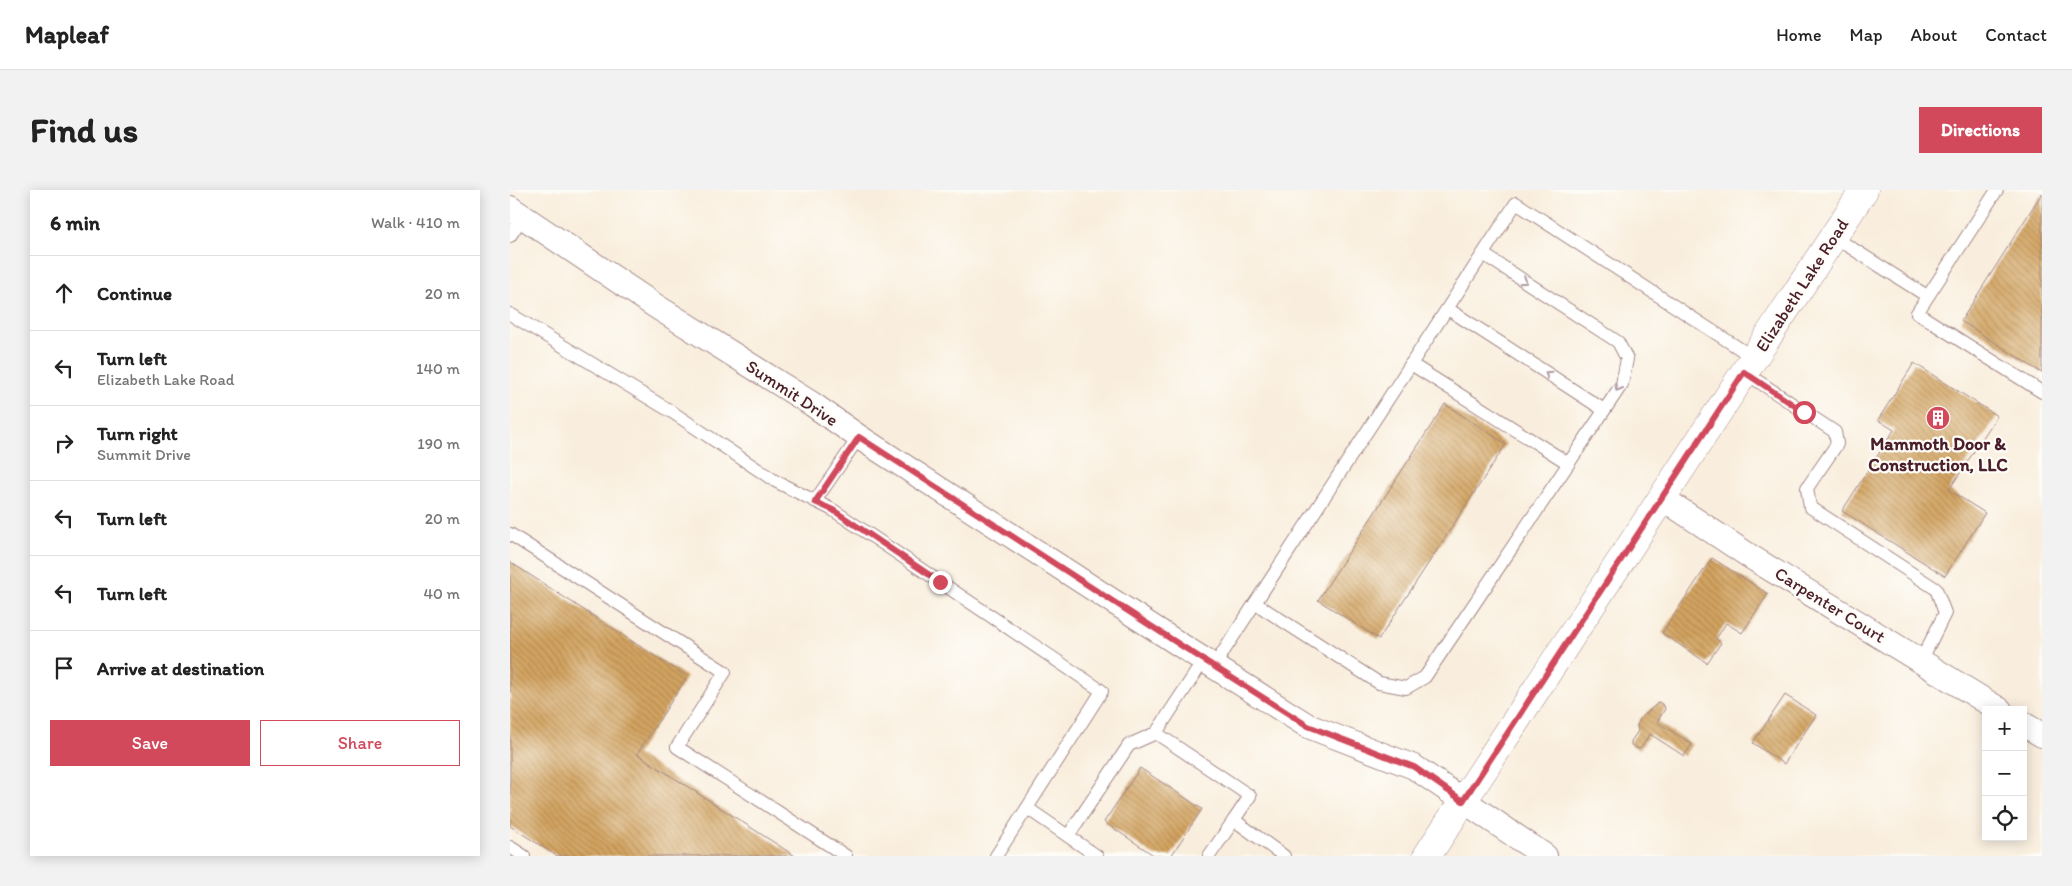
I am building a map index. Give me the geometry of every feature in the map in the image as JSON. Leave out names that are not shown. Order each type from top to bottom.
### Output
[{"type":"main road","name":"Elizabeth Lake Road","points":[[1427,856],[1864,190]]},
{"type":"street","name":"Summit Drive","points":[[517,212],[654,305],[812,404],[859,437],[1308,726],[1414,767],[1545,856]]},
{"type":"street","name":"Carpenter Court","points":[[1662,498],[1751,557],[1994,706]]},
{"type":"street","points":[[2027,726],[2042,735]]},
{"type":"lane","points":[[1997,190],[1917,314],[2042,392]]},
{"type":"lane","points":[[1068,836],[1130,745],[1156,733],[1255,603],[1516,203],[1749,365],[1835,432],[1837,444],[1807,488],[1810,507],[1936,589],[1945,613],[1921,661]]},
{"type":"lane","points":[[510,236],[517,212]]},
{"type":"lane","points":[[1834,236],[1928,296]]},
{"type":"lane","points":[[1255,603],[1379,683],[1406,688],[1425,677],[1622,384],[1627,359],[1618,342],[1483,254]]},
{"type":"lane","points":[[1448,309],[1604,410]]},
{"type":"lane","points":[[510,314],[672,412],[775,481],[833,510],[1102,691],[996,856]]},
{"type":"lane","points":[[1412,364],[1568,463]]},
{"type":"lane","points":[[815,502],[859,437]]},
{"type":"lane","points":[[510,534],[725,672],[677,746],[846,856]]},
{"type":"lane","points":[[1156,733],[1250,796],[1209,856]]},
{"type":"lane","points":[[1027,808],[1097,856]]},
{"type":"lane","points":[[1234,820],[1284,856]]},
{"type":"lane","points":[[510,847],[524,856]]},
{"type":"building","points":[[2042,193],[2042,373],[1961,321]]},
{"type":"building","points":[[1914,363],[1997,416],[1949,490],[1985,513],[1945,576],[1842,511],[1894,430],[1878,420]]},
{"type":"building","points":[[1445,404],[1506,444],[1379,639],[1318,600]]},
{"type":"building","points":[[1712,558],[1768,594],[1742,633],[1726,623],[1716,639],[1721,643],[1707,663],[1662,633]]},
{"type":"building","points":[[510,562],[687,677],[637,754],[795,856],[557,856],[510,826]]},
{"type":"building","points":[[1785,695],[1816,715],[1784,764],[1753,743]]},
{"type":"building","points":[[1659,702],[1665,709],[1657,722],[1692,744],[1684,756],[1650,734],[1641,748],[1638,749],[1631,745],[1631,741],[1638,731],[1637,725],[1640,719]]},
{"type":"building","points":[[1140,768],[1202,809],[1171,856],[1155,856],[1104,822]]},
{"type":"place","name":"Mammoth Door & Construction, LLC","points":[[1938,418]]},
{"type":"route","points":[[940,582],[833,510],[815,502],[859,437],[1308,726],[1414,767],[1463,801],[1744,372],[1804,412]]}]
